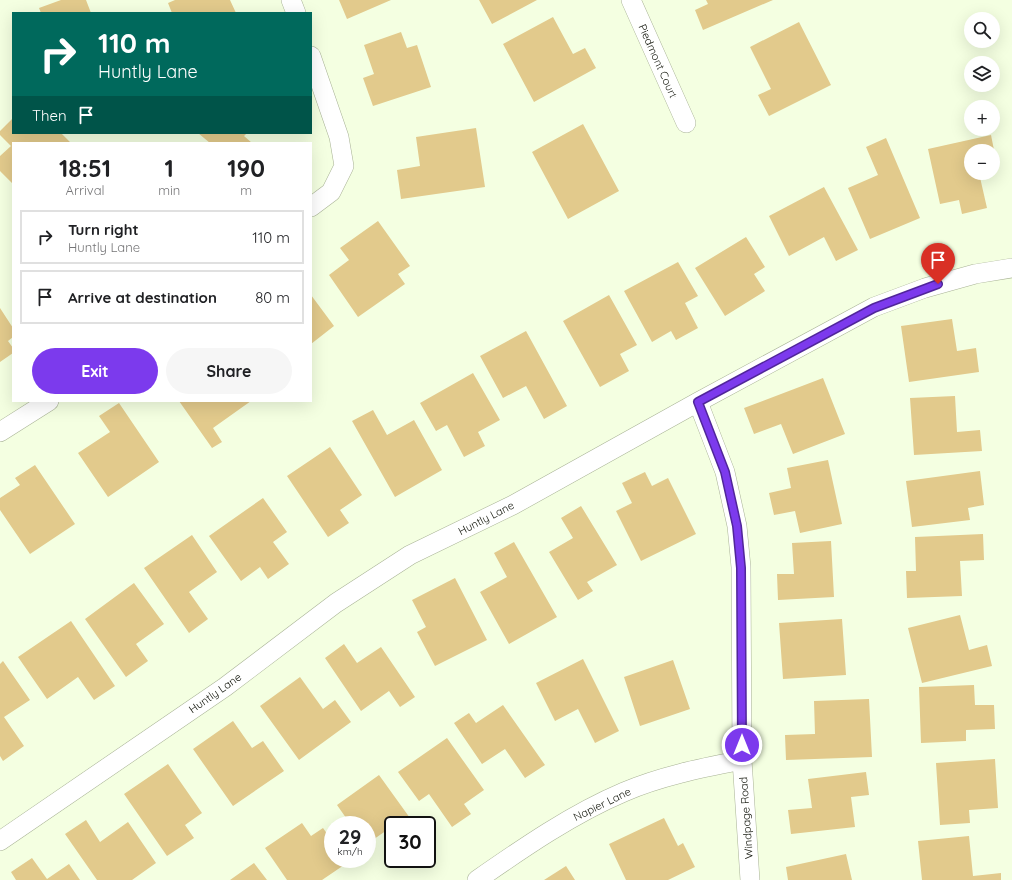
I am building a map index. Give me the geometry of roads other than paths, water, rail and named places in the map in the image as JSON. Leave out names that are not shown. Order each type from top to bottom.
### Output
[{"type":"street","points":[[291,0],[296,12]]},
{"type":"street","name":"Piedmont Court","points":[[631,0],[686,123]]},
{"type":"street","points":[[312,59],[339,137],[344,166],[331,192],[312,206]]},
{"type":"street","name":"Huntly Lane","points":[[0,841],[225,687],[336,603],[410,555],[513,505],[698,402],[874,308],[925,288],[975,274],[1012,268]]},
{"type":"street","points":[[0,432],[47,402]]},
{"type":"street","name":"Windpage Road","points":[[698,402],[725,472],[737,526],[741,568],[742,760],[750,880]]},
{"type":"street","name":"Napier Lane","points":[[477,880],[517,852],[562,825],[624,792],[690,770],[742,760]]}]
